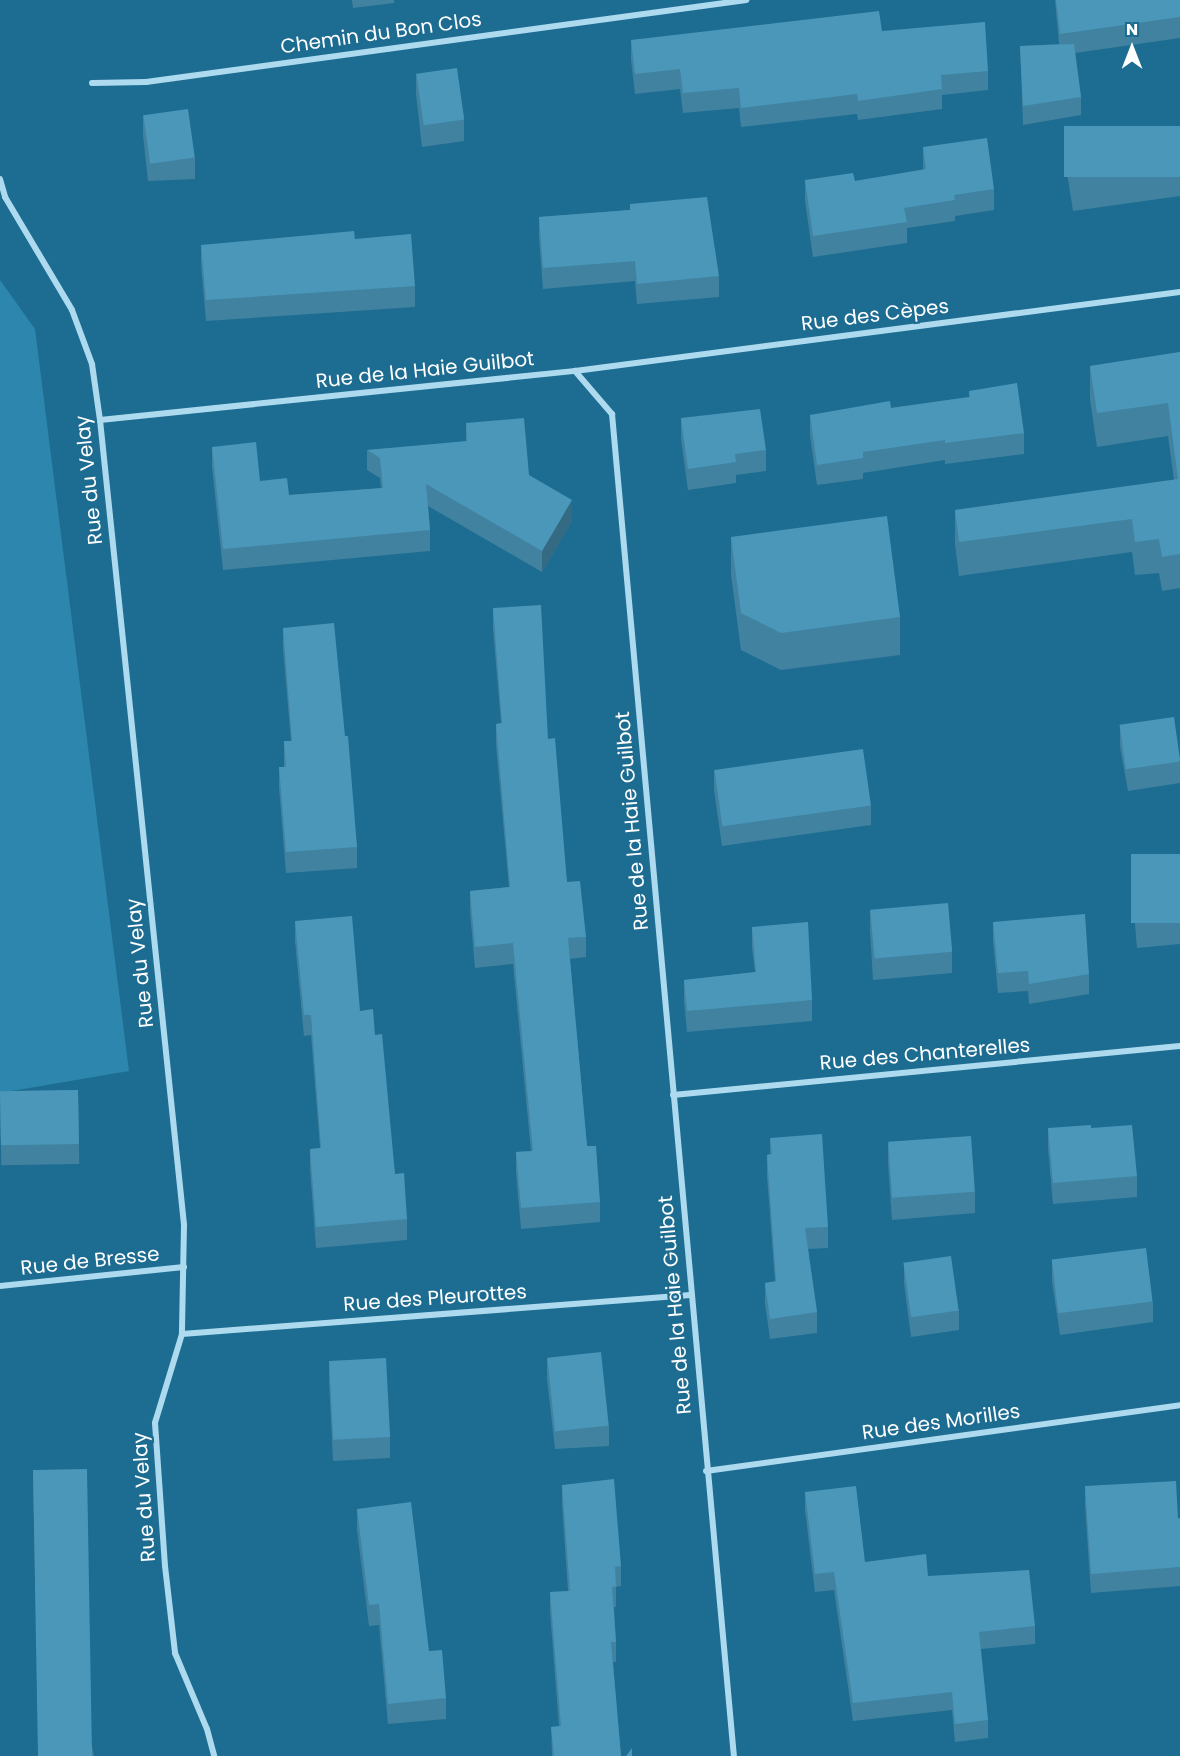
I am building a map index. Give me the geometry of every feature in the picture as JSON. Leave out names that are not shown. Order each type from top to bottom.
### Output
[{"type":"street","name":"Chemin du Bon Clos","points":[[93,83],[146,82],[746,0]]},
{"type":"street","name":"Rue du Velay","points":[[0,179],[5,197],[72,310],[92,364],[100,420],[183,1225],[182,1334],[155,1423],[165,1566],[174,1653],[207,1728],[214,1756]]},
{"type":"street","name":"Rue des Cèpes","points":[[575,371],[1180,292]]},
{"type":"street","name":"Rue de la Haie Guilbot","points":[[100,420],[575,371],[612,414],[706,1472],[734,1756]]},
{"type":"street","name":"Rue des Chanterelles","points":[[673,1095],[1180,1046]]},
{"type":"street","name":"Rue de Bresse","points":[[0,1286],[184,1268]]},
{"type":"street","name":"Rue des Pleurottes","points":[[182,1334],[691,1295]]},
{"type":"street","name":"Rue des Morilles","points":[[706,1472],[1180,1405]]},
{"type":"shaded area","points":[[0,280],[35,329],[129,1071],[0,1093]]},
{"type":"building","points":[[1056,0],[1180,0],[1180,17],[1060,34]]},
{"type":"building","points":[[879,11],[882,31],[985,22],[988,71],[941,75],[942,89],[858,101],[857,94],[741,108],[739,88],[683,93],[680,69],[635,74],[631,40]]},
{"type":"building","points":[[1074,44],[1081,97],[1023,106],[1020,46]]},
{"type":"building","points":[[457,68],[464,119],[424,125],[416,74]]},
{"type":"building","points":[[188,109],[195,158],[150,164],[143,115]]},
{"type":"building","points":[[1064,126],[1180,126],[1180,177],[1064,177]]},
{"type":"building","points":[[987,138],[994,189],[954,195],[955,200],[904,208],[907,222],[813,236],[805,180],[853,173],[855,181],[926,169],[923,147]]},
{"type":"building","points":[[707,197],[719,276],[637,284],[635,261],[543,268],[539,217],[630,210],[630,204]]},
{"type":"building","points":[[354,231],[355,239],[411,234],[415,286],[206,300],[201,245]]},
{"type":"building","points":[[1180,352],[1180,554],[1162,557],[1159,539],[1135,542],[1132,519],[959,542],[955,510],[1178,479],[1168,403],[1097,413],[1090,366]]},
{"type":"building","points":[[1017,383],[1024,433],[945,443],[945,440],[863,452],[863,458],[817,465],[810,415],[890,401],[891,408],[970,397],[969,391]]},
{"type":"building","points":[[760,409],[766,450],[735,454],[736,462],[688,469],[681,418]]},
{"type":"building","points":[[524,418],[529,475],[572,500],[542,551],[426,484],[430,530],[223,549],[212,447],[256,442],[260,481],[287,478],[289,495],[383,488],[380,458],[367,450],[467,441],[466,423]]},
{"type":"building","points":[[887,516],[900,617],[781,633],[741,613],[731,537]]},
{"type":"building","points":[[541,605],[548,739],[555,738],[567,882],[580,881],[586,937],[568,938],[587,1146],[596,1146],[600,1202],[521,1208],[516,1152],[533,1151],[513,943],[475,947],[470,891],[510,887],[496,724],[502,723],[493,608]]},
{"type":"building","points":[[334,623],[345,736],[348,736],[357,847],[286,852],[279,767],[286,767],[284,741],[292,741],[283,628]]},
{"type":"building","points":[[1174,717],[1180,762],[1126,769],[1120,725]]},
{"type":"building","points":[[863,749],[871,805],[722,826],[714,770]]},
{"type":"building","points":[[1131,854],[1180,854],[1180,923],[1131,923]]},
{"type":"building","points":[[948,903],[952,952],[875,959],[870,910]]},
{"type":"building","points":[[1085,914],[1089,974],[1029,984],[1028,971],[998,973],[993,922]]},
{"type":"building","points":[[352,916],[360,1011],[373,1009],[375,1035],[382,1034],[395,1174],[404,1173],[407,1219],[316,1227],[310,1149],[321,1148],[311,1015],[304,1015],[295,921]]},
{"type":"building","points":[[808,922],[812,1000],[687,1011],[684,980],[756,972],[752,927]]},
{"type":"building","points":[[78,1090],[79,1144],[1,1145],[0,1091]]},
{"type":"building","points":[[1091,1125],[1091,1128],[1132,1125],[1137,1176],[1053,1183],[1048,1128]]},
{"type":"building","points":[[822,1134],[828,1227],[805,1228],[817,1312],[770,1319],[765,1283],[776,1281],[767,1155],[772,1154],[770,1138]]},
{"type":"building","points":[[971,1136],[975,1192],[892,1198],[888,1142]]},
{"type":"building","points":[[1146,1248],[1153,1302],[1058,1313],[1052,1260]]},
{"type":"building","points":[[951,1256],[959,1310],[911,1317],[903,1263]]},
{"type":"building","points":[[601,1352],[609,1426],[555,1431],[547,1358]]},
{"type":"building","points":[[386,1358],[390,1437],[333,1440],[329,1361]]},
{"type":"building","points":[[87,1469],[92,1756],[38,1756],[33,1470]]},
{"type":"building","points":[[614,1479],[621,1566],[615,1567],[616,1586],[612,1587],[616,1642],[611,1642],[621,1756],[554,1756],[551,1727],[561,1726],[550,1592],[570,1591],[562,1485]]},
{"type":"building","points":[[1176,1481],[1178,1519],[1180,1518],[1180,1567],[1091,1574],[1085,1486]]},
{"type":"building","points":[[856,1486],[865,1562],[926,1554],[928,1576],[1029,1570],[1035,1626],[979,1632],[988,1720],[955,1724],[952,1692],[853,1703],[834,1572],[815,1574],[805,1492]]},
{"type":"building","points":[[411,1502],[429,1651],[442,1650],[446,1698],[388,1704],[379,1604],[369,1605],[357,1509]]},
{"type":"building","points":[[632,1748],[632,1756],[626,1756]]}]
